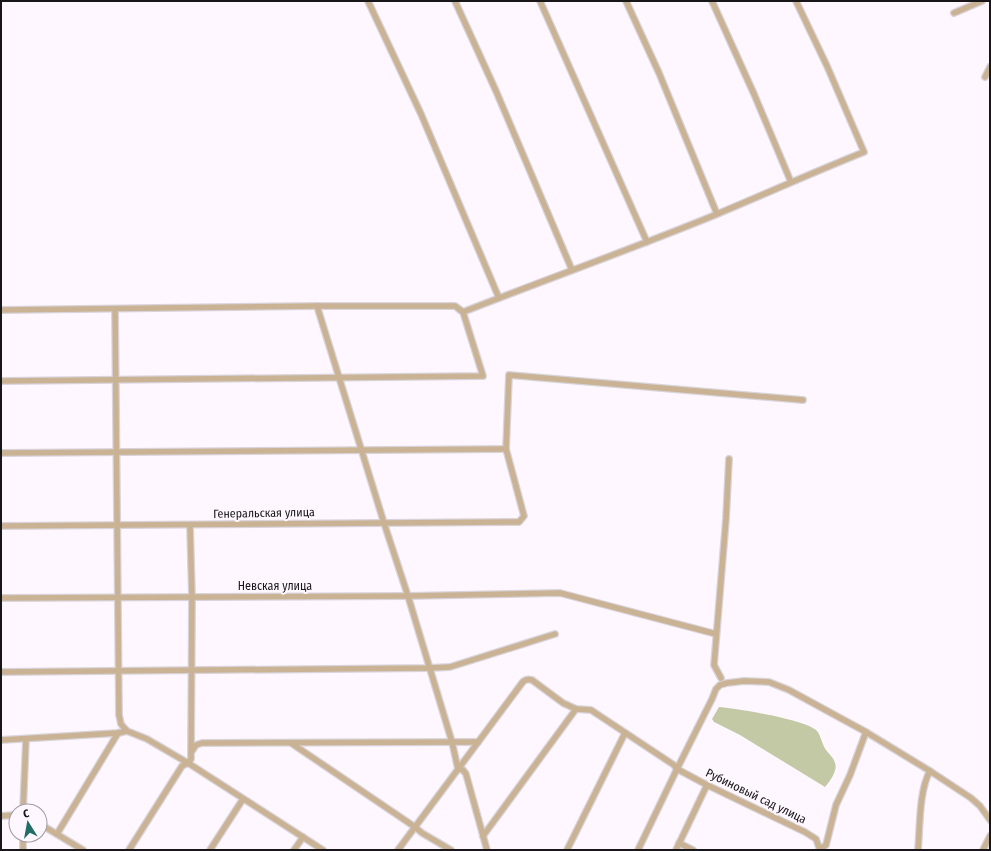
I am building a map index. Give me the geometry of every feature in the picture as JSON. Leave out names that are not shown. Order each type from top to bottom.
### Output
[{"type":"street","points":[[368,1],[421,114],[499,298]]},
{"type":"street","points":[[455,1],[496,91],[572,270]]},
{"type":"street","points":[[540,1],[647,242]]},
{"type":"street","points":[[626,1],[659,73],[717,214]]},
{"type":"street","points":[[712,1],[754,94],[791,182]]},
{"type":"street","points":[[463,312],[647,242],[864,152],[827,66],[796,1]]},
{"type":"street","points":[[954,14],[982,1]]},
{"type":"street","points":[[985,77],[990,67]]},
{"type":"street","points":[[317,306],[408,596],[452,742],[458,769]]},
{"type":"street","points":[[1,310],[317,306],[455,306],[463,312],[483,376],[1,381]]},
{"type":"street","points":[[115,309],[118,672],[120,724],[127,730],[147,738],[188,763],[323,850]]},
{"type":"street","points":[[1,453],[506,449],[510,375],[803,400]]},
{"type":"street","name":"Генеральская улица","points":[[1,526],[519,522],[524,516],[506,449]]},
{"type":"street","points":[[721,678],[714,665],[726,519],[729,459]]},
{"type":"street","points":[[129,850],[182,766],[188,763],[191,759],[192,597],[190,524]]},
{"type":"street","name":"Невская улица","points":[[1,598],[408,596],[560,593],[716,634]]},
{"type":"street","points":[[1,672],[118,672],[450,667],[555,634]]},
{"type":"street","name":"Рубиновый сад улица","points":[[478,742],[524,680],[532,680],[563,703],[576,709],[591,710],[674,765],[676,769],[805,832],[816,839],[820,850]]},
{"type":"street","points":[[638,850],[716,689],[720,685],[744,681],[769,682],[789,690],[866,732],[971,798],[980,806],[990,820]]},
{"type":"street","points":[[483,836],[576,709]]},
{"type":"street","points":[[1,740],[118,734],[127,730]]},
{"type":"street","points":[[820,850],[826,845],[836,805],[850,775],[866,732]]},
{"type":"street","points":[[567,850],[626,733]]},
{"type":"street","points":[[57,834],[118,734]]},
{"type":"street","points":[[23,803],[26,739]]},
{"type":"street","points":[[192,752],[196,745],[202,743],[478,742]]},
{"type":"street","points":[[398,850],[478,742]]},
{"type":"street","points":[[291,743],[422,833],[451,850]]},
{"type":"street","points":[[458,769],[463,770],[466,774],[487,850]]},
{"type":"street","points":[[918,850],[923,798],[926,780],[930,771]]},
{"type":"street","points":[[676,850],[707,785]]},
{"type":"street","points":[[210,850],[242,799]]},
{"type":"street","points":[[48,829],[83,850]]},
{"type":"street","points":[[983,850],[990,836]]},
{"type":"street","points":[[294,850],[303,837]]},
{"type":"street","points":[[679,843],[693,850]]},
{"type":"green space","points":[[719,707],[771,715],[811,727],[820,735],[826,750],[833,758],[836,766],[831,779],[825,787],[740,735],[714,722],[712,719]]}]
